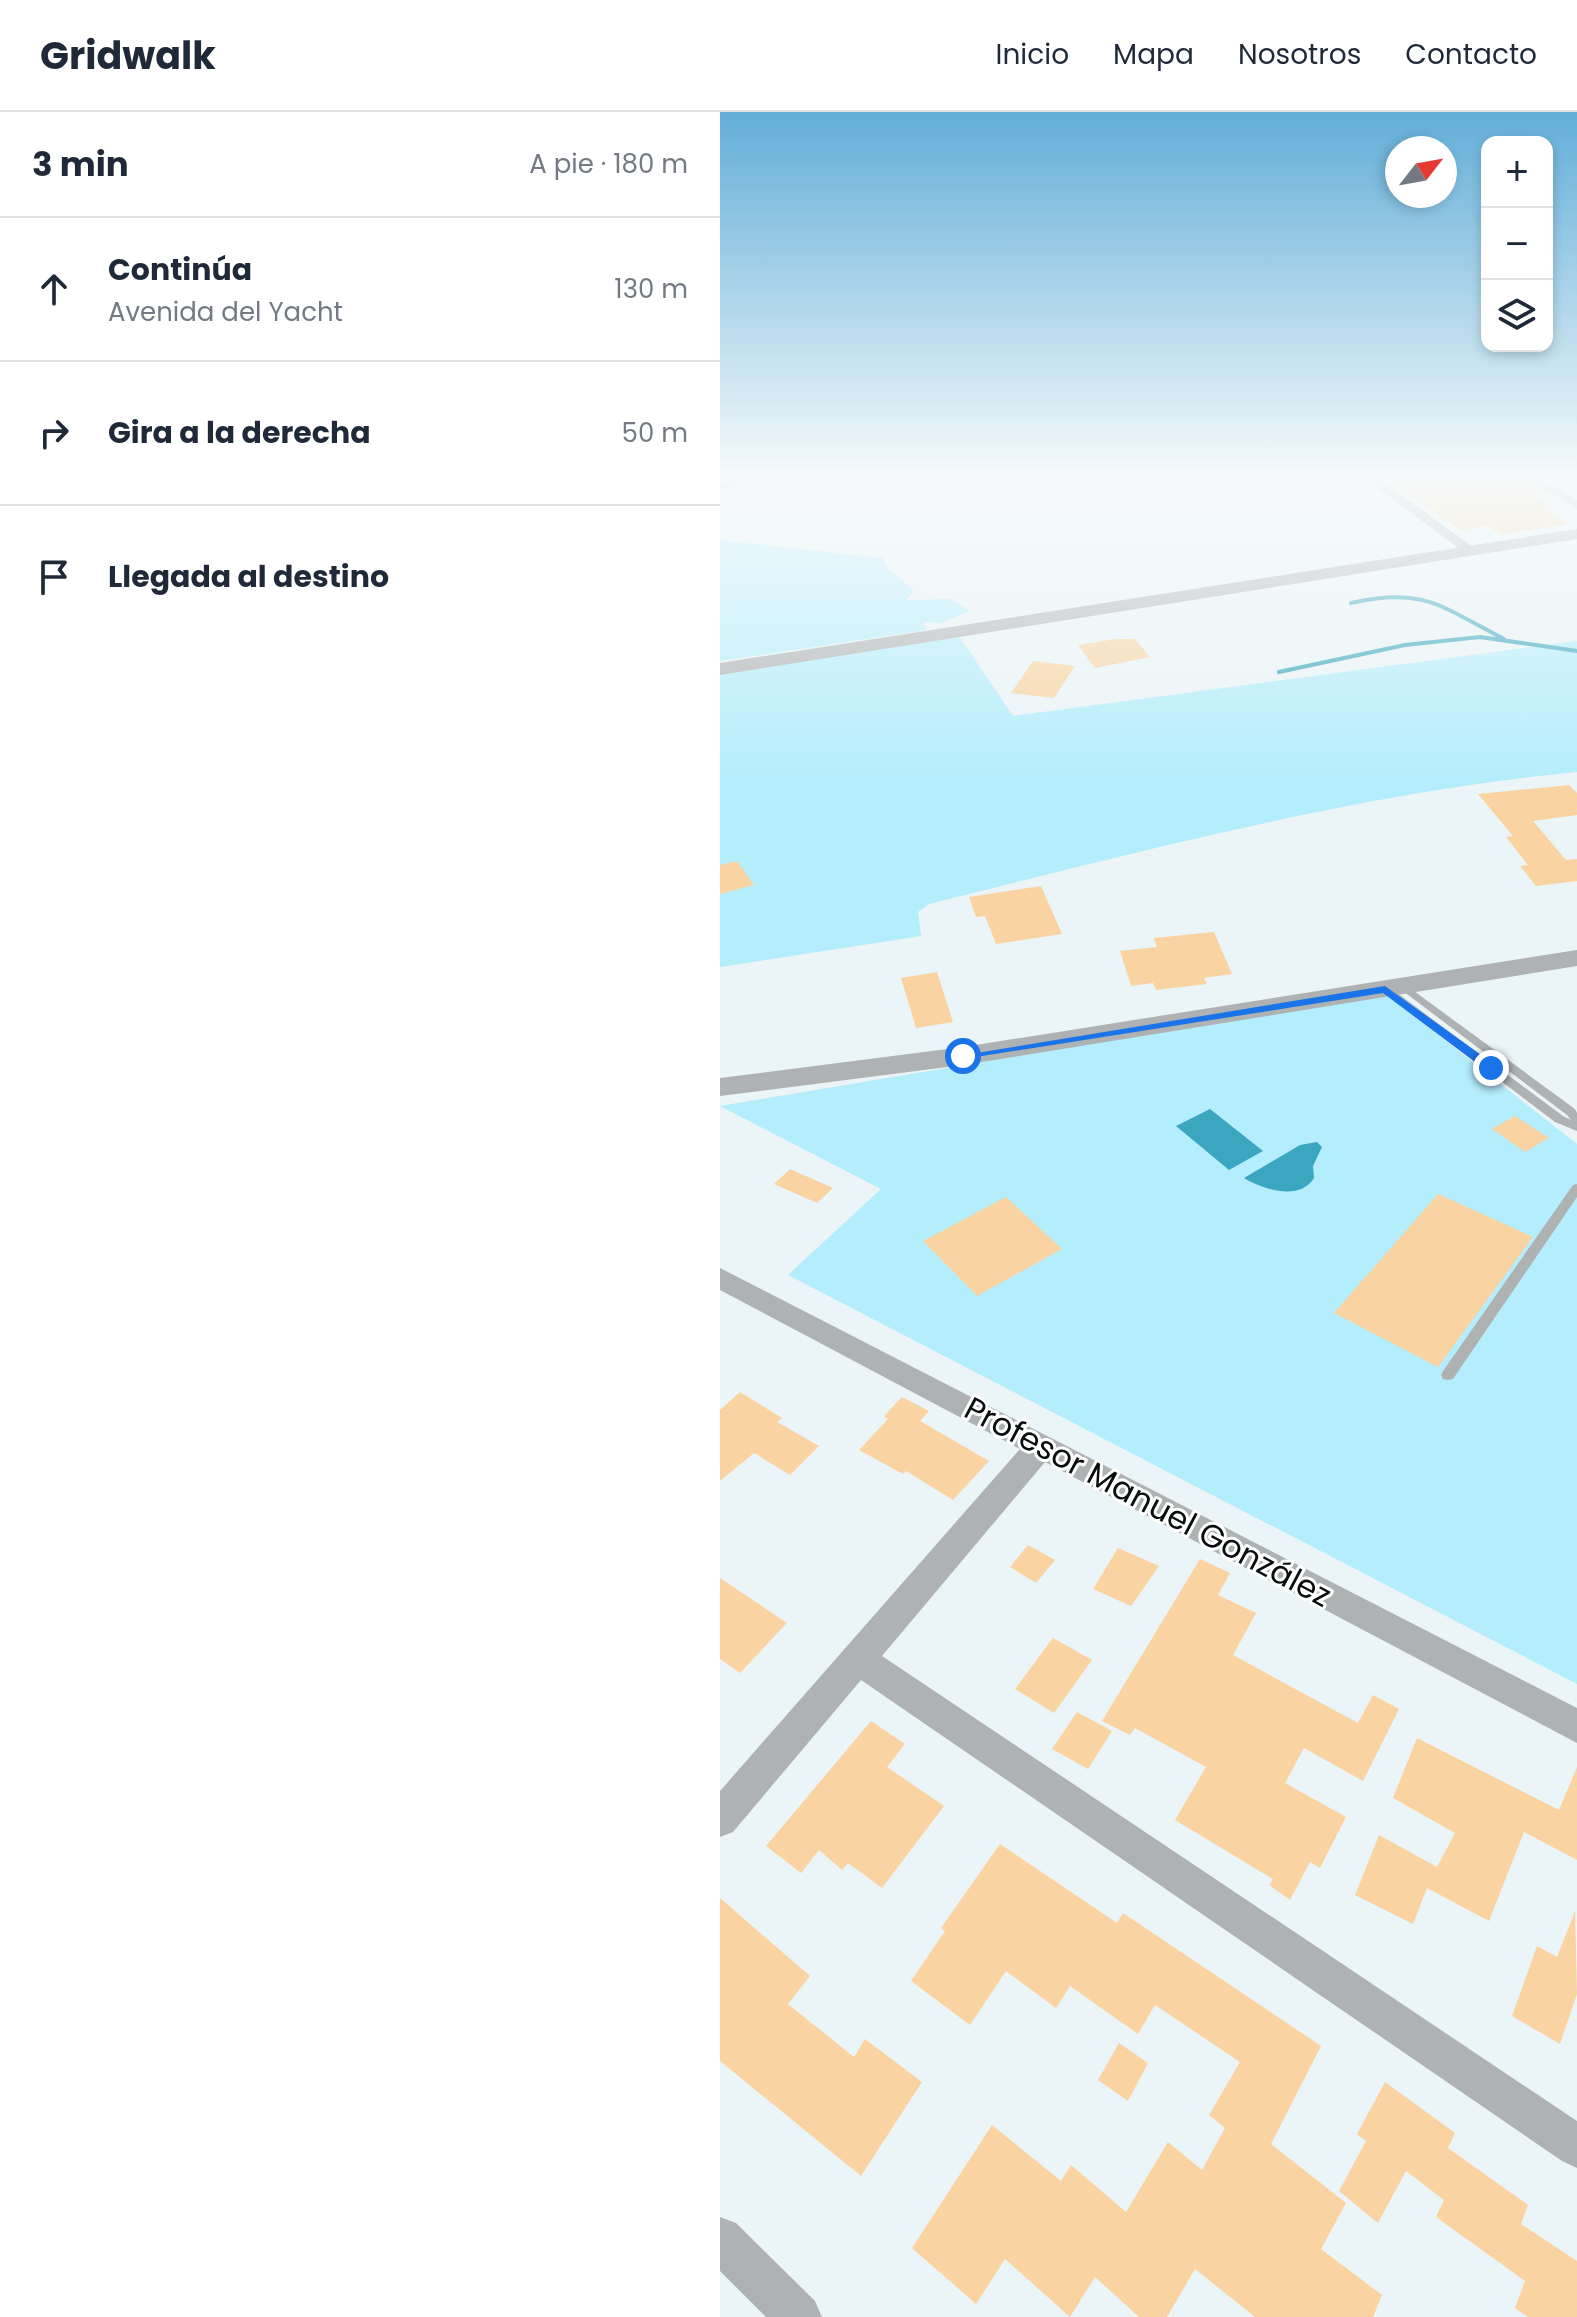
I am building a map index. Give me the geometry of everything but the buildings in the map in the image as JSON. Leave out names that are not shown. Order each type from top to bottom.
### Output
[{"type":"street","points":[[720,669],[1300,579]]},
{"type":"street","points":[[720,1087],[963,1056],[1577,958]]},
{"type":"street","name":"Profesor Manuel González","points":[[720,1278],[1577,1726]]},
{"type":"street","points":[[720,1819],[1041,1446]]},
{"type":"street","points":[[858,1659],[1577,2146]]},
{"type":"street","points":[[720,2239],[799,2317]]},
{"type":"lane","points":[[1394,988],[1505,1063],[1577,1121]]},
{"type":"lane","points":[[1394,988],[1491,1068],[1559,1119],[1577,1127]]},
{"type":"lane","points":[[1491,1068],[1505,1063]]},
{"type":"lane","points":[[1448,1375],[1577,1188]]},
{"type":"shaded area","points":[[720,579],[900,579],[914,591],[906,600],[951,599],[970,611],[942,623],[922,622],[927,630],[720,661]]},
{"type":"shaded area","points":[[959,636],[1013,716],[1577,641],[1577,772],[1413,794],[1251,826],[929,904],[918,912],[921,936],[720,967],[720,672]]},
{"type":"shaded area","points":[[1386,994],[1577,1144],[1577,1684],[788,1275],[881,1189],[720,1106]]},
{"type":"shaded area","points":[[1210,1109],[1263,1151],[1229,1170],[1176,1126]]},
{"type":"shaded area","points":[[1317,1142],[1322,1147],[1313,1166],[1314,1178],[1300,1189],[1281,1191],[1244,1178],[1300,1145]]},
{"type":"waterway","points":[[1351,603],[1376,598],[1416,599],[1448,610],[1504,639]]},
{"type":"waterway","points":[[1279,672],[1405,645],[1480,637],[1577,651]]},
{"type":"route","points":[[963,1056],[1385,989],[1491,1068]]}]
